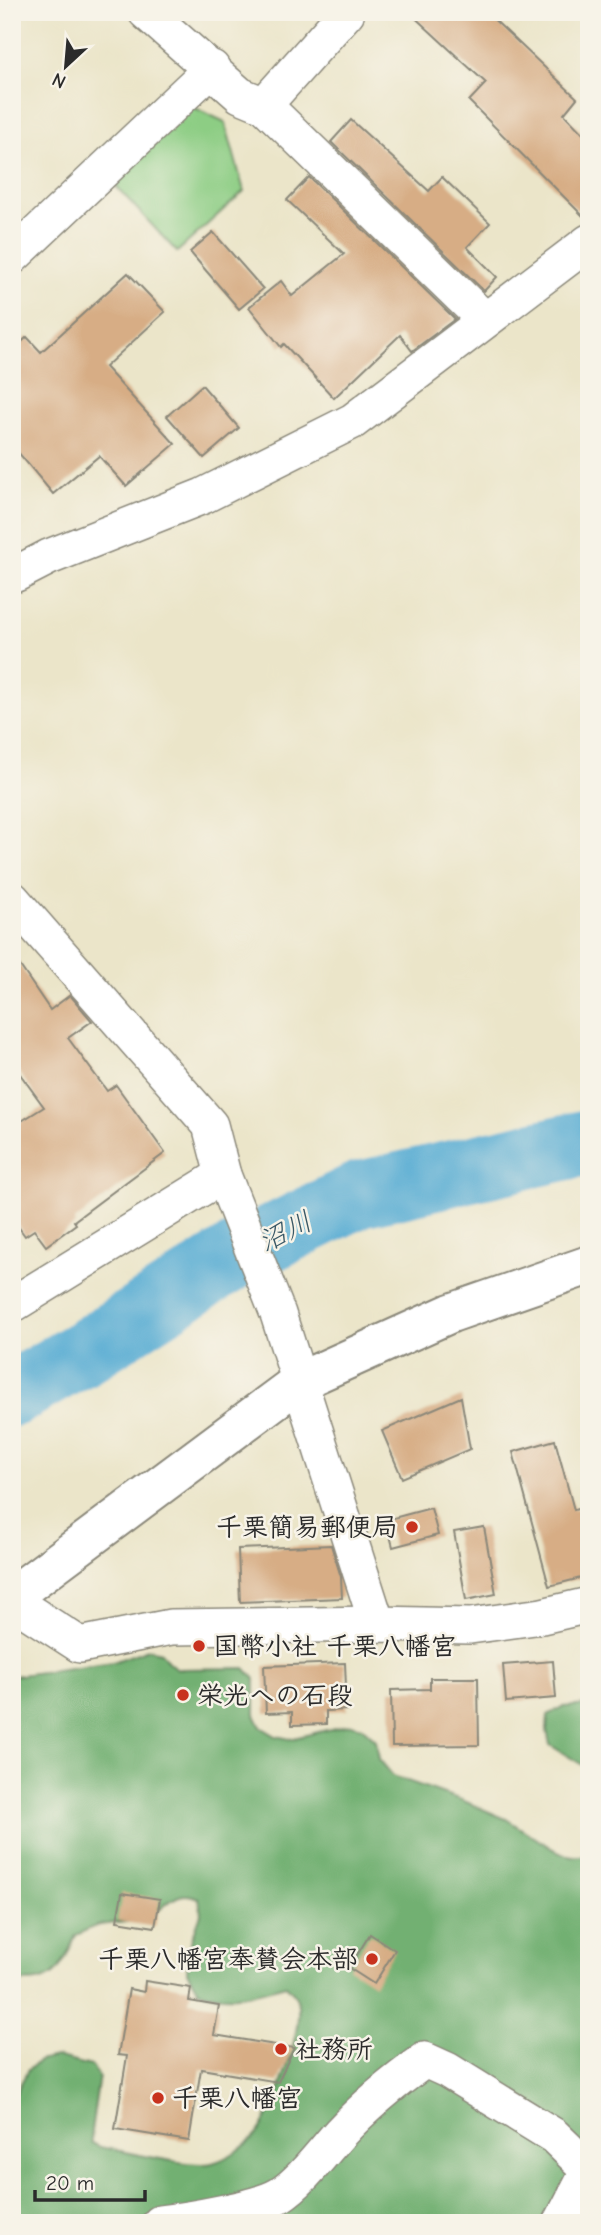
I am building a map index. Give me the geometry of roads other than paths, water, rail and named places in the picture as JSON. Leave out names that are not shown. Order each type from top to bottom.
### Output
[{"type":"street","points":[[146,12],[240,95],[264,106],[485,320]]},
{"type":"street","points":[[264,106],[346,12]]},
{"type":"street","points":[[12,257],[212,68]]},
{"type":"street","points":[[16,574],[49,557],[203,496],[353,421],[589,242]]},
{"type":"street","points":[[12,899],[210,1125],[228,1188],[278,1314],[377,1624]]},
{"type":"street","points":[[12,1304],[228,1188]]},
{"type":"street","points":[[589,1265],[451,1313],[300,1381],[12,1599],[80,1645],[171,1627],[377,1624],[470,1626],[542,1616],[589,1605]]},
{"type":"street","points":[[160,2223],[250,2205],[280,2195],[310,2168],[385,2088],[425,2060],[447,2070],[554,2136],[588,2169],[561,2223]]},
{"type":"waterway","name":"沼川","points":[[12,1394],[86,1351],[234,1257],[360,1194],[589,1142]]},
{"type":"place","name":"千栗簡易郵便局","points":[[412,1527]]},
{"type":"place","name":"国幣小社 千栗八幡宮","points":[[199,1646]]},
{"type":"place","name":"栄光への石段","points":[[183,1695]]},
{"type":"place","name":"千栗八幡宮奉賛会本部","points":[[372,1959]]},
{"type":"place","name":"社務所","points":[[281,2049]]},
{"type":"place","name":"千栗八幡宮","points":[[158,2098]]}]
